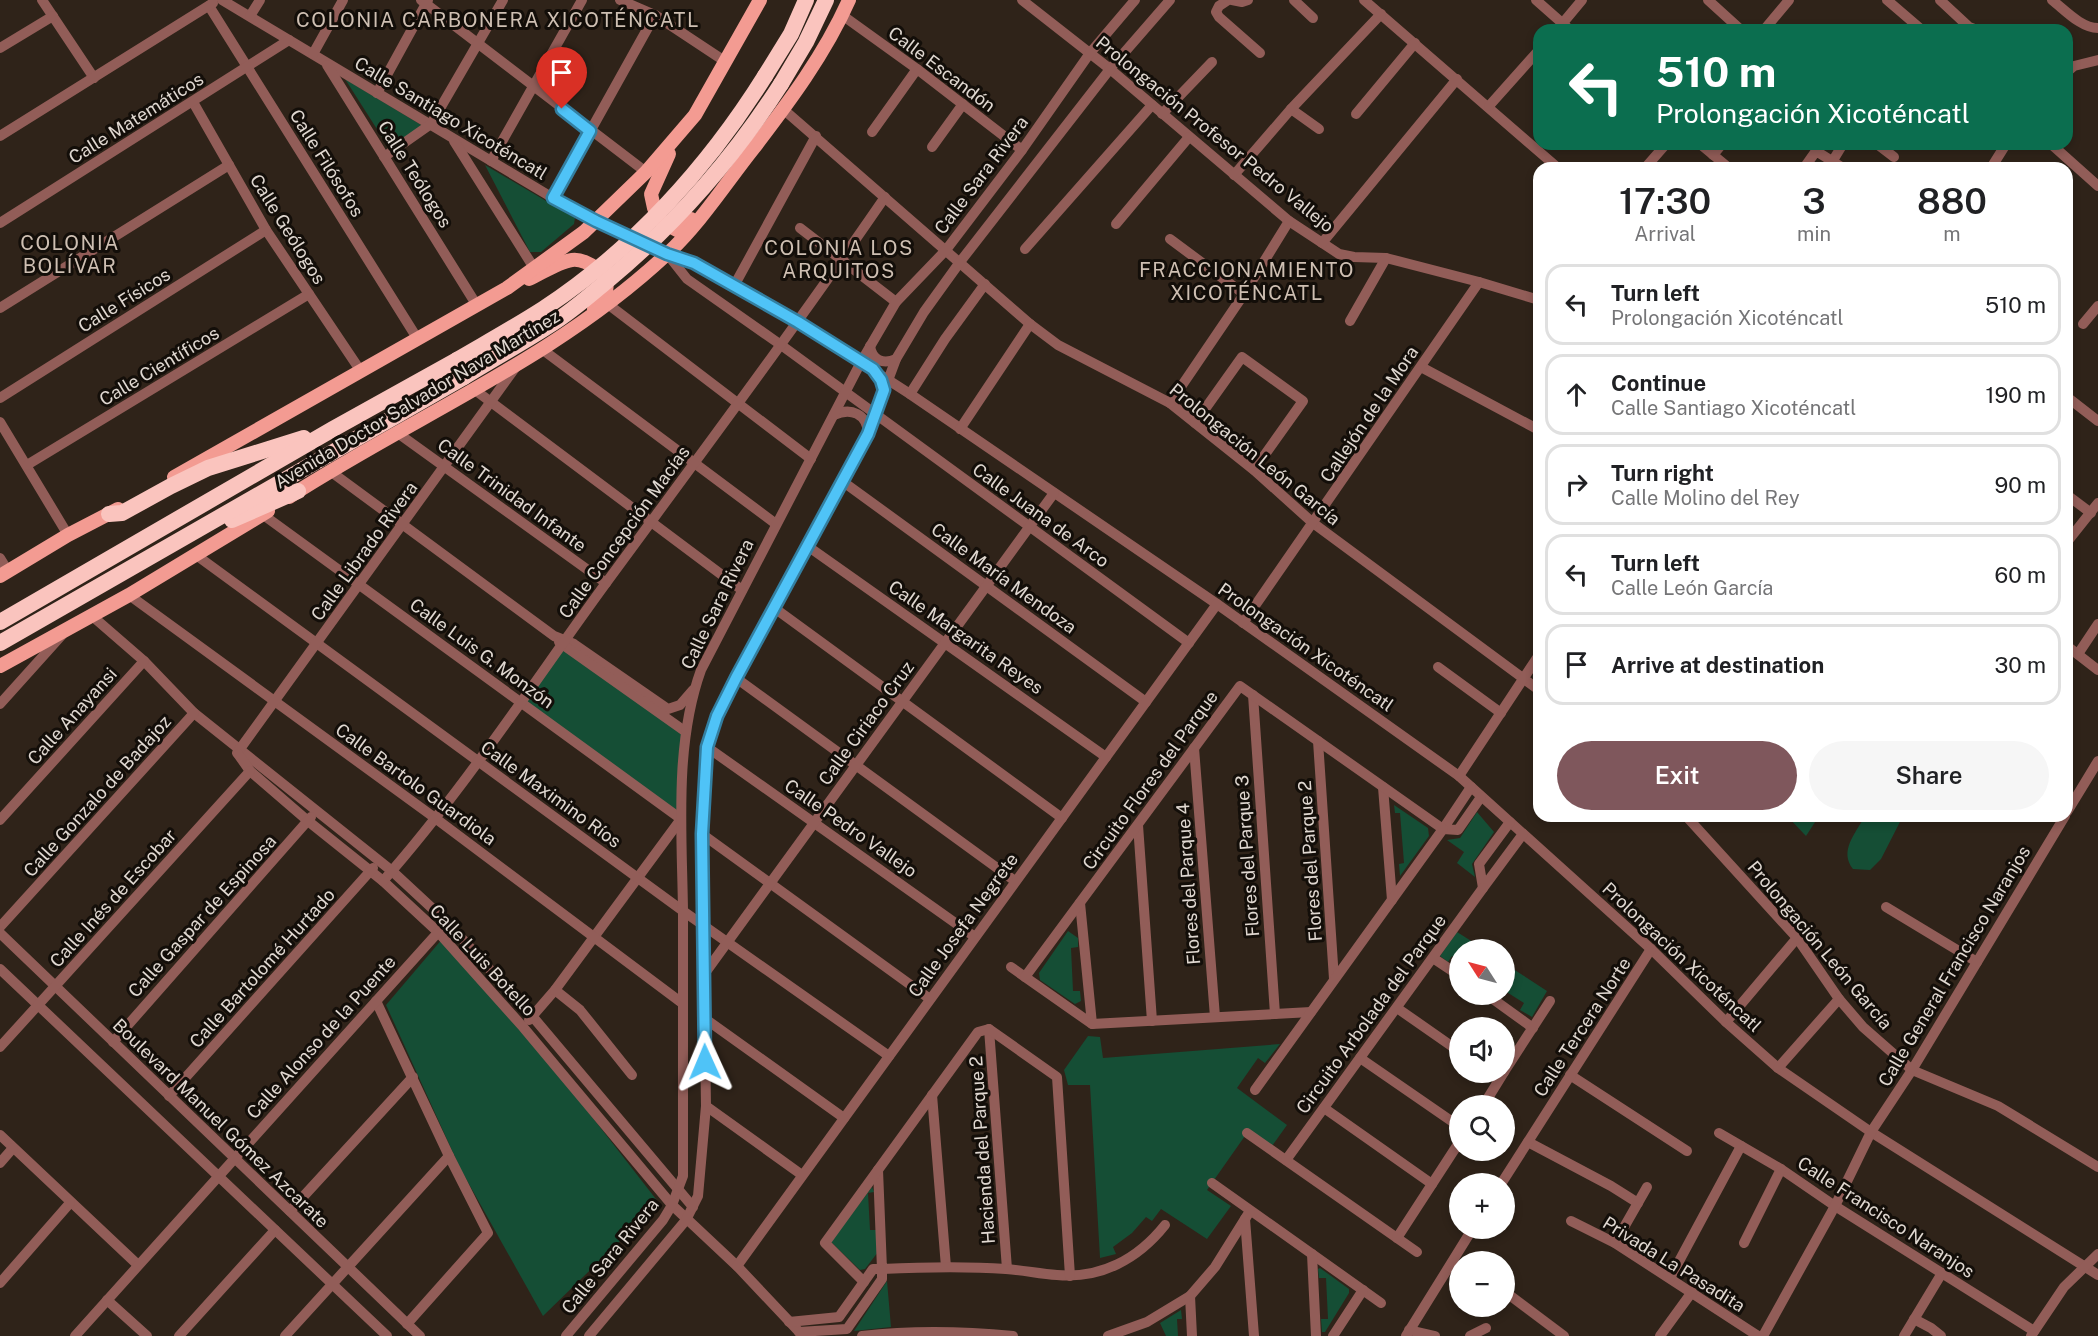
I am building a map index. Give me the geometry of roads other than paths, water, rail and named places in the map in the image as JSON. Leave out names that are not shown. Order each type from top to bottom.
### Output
[{"type":"highway","name":"Avenida Doctor Salvador Nava Martínez","points":[[0,622],[544,308],[618,252],[669,202],[742,113],[791,34],[806,0]]},
{"type":"highway","name":"Avenida Doctor Salvador Nava Martínez","points":[[0,643],[464,377],[555,322],[653,242],[704,190],[755,124],[782,84],[807,42],[826,1]]},
{"type":"highway","points":[[109,514],[122,513],[208,468],[333,429]]},
{"type":"highway","points":[[188,535],[212,528],[298,491]]},
{"type":"main road","points":[[507,288],[584,232],[646,172],[678,136],[695,115],[760,0]]},
{"type":"main road","name":"Avenida Doctor Salvador Nava Martínez","points":[[0,666],[129,595],[330,471],[515,367],[609,305],[667,254],[710,203],[783,110],[818,57],[849,0]]},
{"type":"main road","points":[[678,136],[651,194],[654,208],[662,222],[677,230],[710,203]]},
{"type":"main road","points":[[4,574],[68,535],[109,514],[476,304],[571,260],[583,261],[598,269],[606,283],[606,294],[583,322]]},
{"type":"street","points":[[42,0],[94,78]]},
{"type":"street","name":"Calle Santiago Xicoténcatl","points":[[222,0],[553,198],[667,254]]},
{"type":"street","points":[[250,16],[260,0]]},
{"type":"street","points":[[313,54],[343,0]]},
{"type":"street","points":[[384,157],[431,124],[503,0]]},
{"type":"street","points":[[491,161],[582,0]]},
{"type":"street","points":[[620,0],[655,15],[726,62]]},
{"type":"street","name":"Prolongación Profesor Pedro Vallejo","points":[[1022,0],[1110,69],[1289,221],[1339,254],[1386,258],[1533,298]]},
{"type":"street","name":"Calle Sara Rivera","points":[[566,1336],[663,1220],[672,1205],[683,1176],[681,819],[686,732],[694,690],[701,670],[834,415],[850,395],[861,362],[896,302],[946,250],[1022,150],[1090,53],[1135,0]]},
{"type":"street","name":"Calle Sara Rivera","points":[[589,1336],[687,1220],[698,1196],[706,1106],[702,834],[707,747],[717,716],[772,607],[868,434],[896,359],[924,312],[960,262],[1110,69],[1170,0]]},
{"type":"street","points":[[1247,0],[1242,2],[1230,0],[1219,6],[1216,12],[1260,53]]},
{"type":"street","points":[[1294,0],[1313,18]]},
{"type":"street","points":[[1536,0],[1559,24]]},
{"type":"street","points":[[1566,24],[1582,0]]},
{"type":"street","points":[[1708,0],[1734,24]]},
{"type":"street","points":[[1769,24],[1789,0]]},
{"type":"street","points":[[1887,0],[1915,24]]},
{"type":"street","points":[[1940,0],[1966,24]]},
{"type":"street","points":[[2053,0],[2079,21],[2092,28],[2098,28]]},
{"type":"street","points":[[377,93],[425,1],[477,44],[646,172]]},
{"type":"street","points":[[1370,2],[1533,146]]},
{"type":"street","points":[[0,136],[213,3]]},
{"type":"street","name":"Calle Filósofos","points":[[213,3],[247,67],[417,338]]},
{"type":"street","points":[[1234,175],[1291,109],[1381,14]]},
{"type":"street","points":[[553,198],[655,15]]},
{"type":"street","name":"Calle Escandón","points":[[842,15],[917,69],[1022,150]]},
{"type":"street","points":[[0,48],[53,16]]},
{"type":"street","name":"Calle Matemáticos","points":[[0,223],[289,40]]},
{"type":"street","points":[[1356,114],[1415,43]]},
{"type":"street","points":[[1489,106],[1533,57]]},
{"type":"street","points":[[2073,67],[2098,60]]},
{"type":"street","name":"Calle Teólogos","points":[[325,62],[476,304]]},
{"type":"street","points":[[1162,114],[1212,62]]},
{"type":"street","points":[[872,132],[917,69]]},
{"type":"street","points":[[1322,243],[1457,80]]},
{"type":"street","name":"Calle Geólogos","points":[[193,102],[266,230],[360,370]]},
{"type":"street","points":[[932,147],[963,104]]},
{"type":"street","points":[[1025,249],[1152,105]]},
{"type":"street","points":[[1291,109],[1319,129]]},
{"type":"street","name":"Prolongación León García","points":[[783,110],[816,136],[1030,324],[1058,345],[1170,403],[1254,470],[1313,523],[1533,685]]},
{"type":"street","points":[[734,286],[816,136]]},
{"type":"street","points":[[1116,224],[1189,137]]},
{"type":"street","points":[[452,139],[534,268]]},
{"type":"street","points":[[1538,150],[1551,162]]},
{"type":"street","points":[[1650,162],[1661,150]]},
{"type":"street","points":[[1707,150],[1722,162]]},
{"type":"street","points":[[1713,155],[1717,150]]},
{"type":"street","points":[[1808,162],[1816,151],[1832,162],[1839,150]]},
{"type":"street","points":[[1885,150],[1894,157]]},
{"type":"street","points":[[2056,150],[2065,162]]},
{"type":"street","points":[[0,308],[229,165]]},
{"type":"street","points":[[2073,170],[2098,186]]},
{"type":"street","name":"Calle Concepción Macías","points":[[383,881],[435,818],[651,524],[798,322],[885,196]]},
{"type":"street","points":[[1170,403],[1244,294],[1289,221]]},
{"type":"street","points":[[800,228],[896,302]]},
{"type":"street","name":"Calle Físicos","points":[[0,398],[266,230]]},
{"type":"street","points":[[1170,238],[1244,294]]},
{"type":"street","points":[[667,254],[687,279],[874,414]]},
{"type":"street","name":"Prolongación Xicoténcatl","points":[[667,254],[694,263],[798,322],[873,369],[1217,604],[1459,776],[1652,949],[1726,1022],[1778,1068],[1871,1132],[2098,1275]]},
{"type":"street","points":[[1350,321],[1386,258]]},
{"type":"street","name":"Callejón de la Mora","points":[[1244,623],[1479,282]]},
{"type":"street","points":[[850,395],[870,402],[882,394],[897,392],[910,394],[945,339],[985,284]]},
{"type":"street","name":"Calle Científicos","points":[[27,465],[309,294]]},
{"type":"street","points":[[609,305],[811,459]]},
{"type":"street","points":[[2083,324],[2098,306]]},
{"type":"street","points":[[960,429],[1030,324]]},
{"type":"street","points":[[870,346],[873,356],[880,361],[889,362],[896,359]]},
{"type":"street","points":[[543,350],[776,524]]},
{"type":"street","points":[[1195,423],[1242,357],[1303,401],[1254,470]]},
{"type":"street","name":"Calle Librado Rivera","points":[[237,750],[276,702],[515,367]]},
{"type":"street","points":[[1421,367],[1533,427]]},
{"type":"street","points":[[873,369],[881,380],[882,394]]},
{"type":"street","points":[[475,390],[742,590]]},
{"type":"street","points":[[2073,402],[2098,421]]},
{"type":"street","points":[[834,415],[848,411],[857,414],[865,421],[868,434]]},
{"type":"street","name":"Calle Juana de Arco","points":[[874,414],[1189,643]]},
{"type":"street","points":[[0,422],[68,535]]},
{"type":"street","name":"Calle Trinidad Infante","points":[[399,434],[606,583]]},
{"type":"street","points":[[330,471],[686,732]]},
{"type":"street","name":"Calle María Mendoza","points":[[842,482],[1146,702]]},
{"type":"street","name":"Calle Ciriaco Cruz","points":[[705,973],[1054,493]]},
{"type":"street","points":[[2073,500],[2091,513]]},
{"type":"street","points":[[2073,535],[2098,503]]},
{"type":"street","name":"Calle Luis G. Monzón","points":[[262,514],[681,819]]},
{"type":"street","name":"Calle Margarita Reyes","points":[[806,545],[1106,757]]},
{"type":"street","name":"Calle Maximino Ríos","points":[[195,555],[683,911],[889,1056]]},
{"type":"street","points":[[0,558],[4,574]]},
{"type":"street","name":"Calle Bartolo Guardiola","points":[[129,595],[435,818],[682,1003]]},
{"type":"street","name":"Calle Josefa Negrete","points":[[737,1266],[1217,604]]},
{"type":"street","points":[[772,607],[1062,818]]},
{"type":"street","name":"Calle Luis Botello","points":[[91,615],[144,661],[194,713],[237,750],[380,861],[447,922],[532,1017],[693,1207]]},
{"type":"street","points":[[2078,654],[2098,624]]},
{"type":"street","points":[[0,704],[68,628]]},
{"type":"street","points":[[563,643],[574,644],[668,709],[680,705],[694,690]]},
{"type":"street","points":[[2073,650],[2098,670]]},
{"type":"street","name":"Calle Anayansi","points":[[0,820],[144,661]]},
{"type":"street","points":[[1459,776],[1533,664]]},
{"type":"street","points":[[1438,667],[1501,713]]},
{"type":"street","points":[[736,678],[1016,881]]},
{"type":"street","name":"Circuito Flores del Parque","points":[[1025,977],[1240,686],[1253,695]]},
{"type":"street","points":[[1253,695],[1443,829],[1458,830],[1481,796]]},
{"type":"street","name":"Flores del Parque 3","points":[[1253,695],[1275,1014]]},
{"type":"street","name":"Calle Gonzalo de Badajoz","points":[[0,927],[194,713]]},
{"type":"street","name":"Flores del Parque 2","points":[[1318,741],[1335,980]]},
{"type":"street","name":"Calle Pedro Vallejo","points":[[707,747],[975,937]]},
{"type":"street","name":"Flores del Parque 4","points":[[1194,748],[1215,1017]]},
{"type":"street","name":"Calle Luis Botello","points":[[237,750],[250,771],[383,881],[438,932],[523,1027],[672,1205],[737,1266],[801,1334]]},
{"type":"street","name":"Calle General Francisco Naranjos","points":[[2073,802],[2098,761]]},
{"type":"street","name":"Calle Inés de Escobar","points":[[0,1047],[250,771]]},
{"type":"street","points":[[1383,787],[1392,900]]},
{"type":"street","points":[[1255,1090],[1471,787]]},
{"type":"street","name":"Calle Gaspar de Espinosa","points":[[113,1042],[315,811]]},
{"type":"street","points":[[523,1027],[555,990],[681,819]]},
{"type":"street","points":[[1483,888],[1479,864],[1510,822]]},
{"type":"street","name":"Prolongación León García","points":[[1691,822],[1797,938],[1839,999],[1863,1027],[1912,1070],[1998,1106],[2098,1167]]},
{"type":"street","name":"Calle General Francisco Naranjos","points":[[1766,1335],[1835,1206],[1871,1132],[1912,1070],[2061,822]]},
{"type":"street","points":[[1138,825],[1152,1021]]},
{"type":"street","points":[[702,834],[930,999]]},
{"type":"street","name":"Circuito Arbolada del Parque","points":[[1286,1160],[1523,834]]},
{"type":"street","name":"Calle Bartolomé Hurtado","points":[[169,1096],[380,861]]},
{"type":"street","points":[[1080,903],[1092,1024]]},
{"type":"street","points":[[1886,907],[1977,962]]},
{"type":"street","name":"Calle Alonso de la Puente","points":[[75,1336],[447,922]]},
{"type":"street","name":"Boulevard Manuel Gómez Azcarate","points":[[0,933],[420,1336]]},
{"type":"street","points":[[1726,1022],[1797,938]]},
{"type":"street","name":"Calle Tercera Norte","points":[[1509,1173],[1652,949]]},
{"type":"street","points":[[1433,958],[1449,969]]},
{"type":"street","points":[[1011,967],[1092,1024],[1311,1012]]},
{"type":"street","points":[[0,969],[387,1336]]},
{"type":"street","points":[[555,990],[580,1010],[632,1075]]},
{"type":"street","points":[[1778,1068],[1839,999]]},
{"type":"street","points":[[376,1001],[488,1233],[407,1324]]},
{"type":"street","points":[[1515,1056],[1550,1001]]},
{"type":"street","points":[[1501,1005],[1533,1028]]},
{"type":"street","points":[[1397,1008],[1449,1044]]},
{"type":"street","points":[[704,1017],[844,1118]]},
{"type":"street","points":[[864,1282],[825,1243],[978,1032],[988,1029],[1057,1077],[1070,1276]]},
{"type":"street","name":"Hacienda del Parque 2","points":[[988,1029],[1007,1269]]},
{"type":"street","points":[[1360,1058],[1449,1119]]},
{"type":"street","points":[[1570,1075],[1687,1151]]},
{"type":"street","points":[[290,1211],[413,1077]]},
{"type":"street","points":[[932,1095],[946,1267]]},
{"type":"street","points":[[706,1106],[802,1175]]},
{"type":"street","points":[[1324,1108],[1432,1184]]},
{"type":"street","points":[[1247,1133],[1417,1252]]},
{"type":"street","name":"Calle Francisco Naranjos","points":[[1719,1133],[1781,1169],[2033,1334]]},
{"type":"street","points":[[0,1136],[138,1265]]},
{"type":"street","points":[[1528,1142],[1638,1203]]},
{"type":"street","points":[[1670,1278],[1742,1146]]},
{"type":"street","points":[[0,1163],[13,1148]]},
{"type":"street","points":[[285,1336],[449,1156]]},
{"type":"street","points":[[1397,1238],[1449,1158]]},
{"type":"street","points":[[1744,1243],[1781,1169]]},
{"type":"street","points":[[801,1334],[847,1329],[882,1279],[878,1170]]},
{"type":"street","points":[[1212,1183],[1248,1215],[1312,1254],[1381,1303]]},
{"type":"street","points":[[1615,1244],[1647,1186]]},
{"type":"street","points":[[0,1283],[70,1203]]},
{"type":"street","points":[[1108,1336],[1147,1322],[1190,1296],[1215,1267],[1248,1215]]},
{"type":"street","points":[[1248,1215],[1254,1336]]},
{"type":"street","name":"Privada La Pasadita","points":[[1571,1221],[1615,1244],[1766,1335]]},
{"type":"street","points":[[789,1322],[839,1317],[873,1269],[946,1267],[1007,1269],[1070,1276],[1093,1274],[1127,1260],[1153,1239],[1165,1225]]},
{"type":"street","points":[[179,1336],[275,1230]]},
{"type":"street","points":[[1312,1254],[1316,1336]]},
{"type":"street","points":[[2033,1334],[2064,1287],[2098,1254]]},
{"type":"street","points":[[1904,1336],[1942,1273]]},
{"type":"street","points":[[1435,1336],[1407,1333],[1449,1275]]},
{"type":"street","points":[[1333,1336],[1363,1290]]},
{"type":"street","points":[[1660,1336],[1692,1292]]},
{"type":"street","points":[[1190,1296],[1192,1336]]},
{"type":"street","points":[[1515,1299],[1564,1336]]},
{"type":"street","points":[[107,1300],[147,1336]]},
{"type":"street","points":[[1914,1319],[1941,1336]]},
{"type":"street","points":[[1470,1336],[1486,1328]]},
{"type":"street","points":[[862,1336],[969,1332],[1013,1336]]},
{"type":"district","name":"COLONIA CARBONERA XICOTÉNCATL","points":[[498,20]]},
{"type":"district","name":"COLONIA BOLÍVAR","points":[[70,254]]},
{"type":"district","name":"COLONIA LOS ARQUITOS","points":[[839,260]]},
{"type":"district","name":"FRACCIONAMIENTO XICOTÉNCATL","points":[[1247,282]]}]
